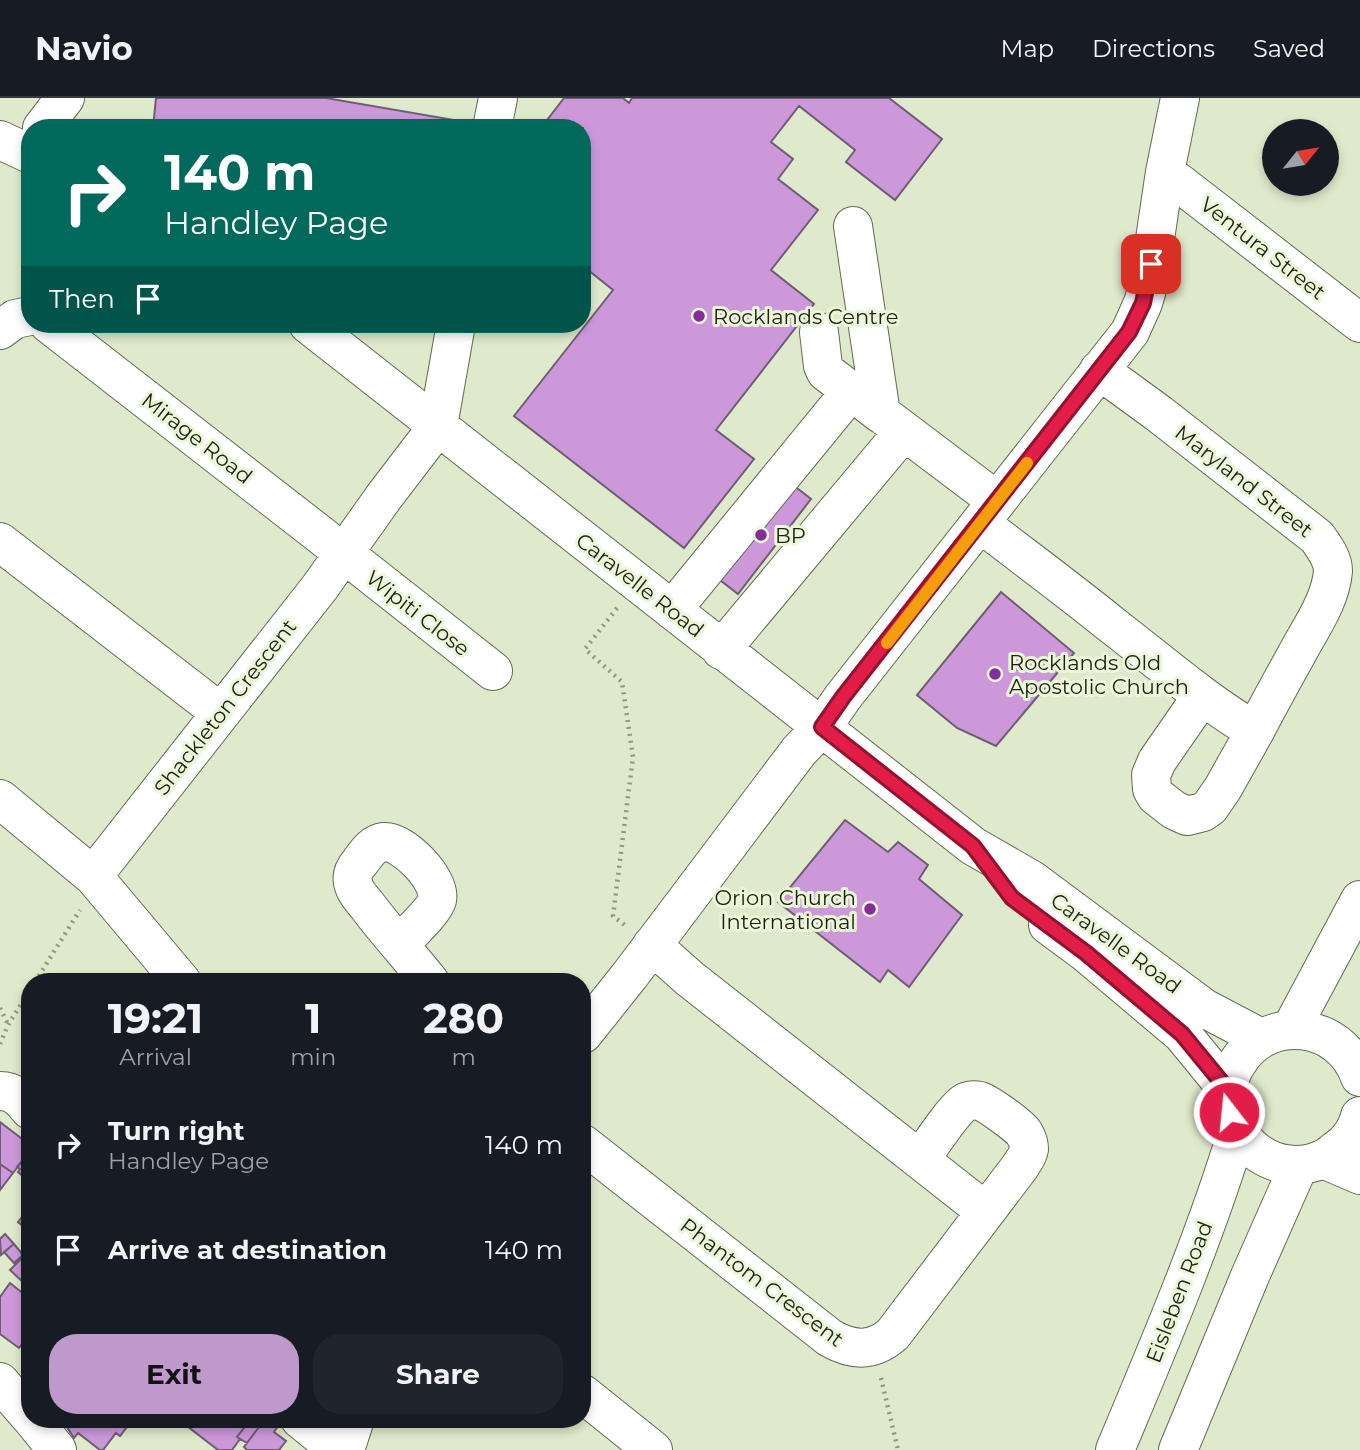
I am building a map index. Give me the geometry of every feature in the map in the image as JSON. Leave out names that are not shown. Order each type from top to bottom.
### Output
[{"type":"street","points":[[46,119],[65,98]]},
{"type":"street","points":[[494,119],[498,98]]},
{"type":"street","points":[[591,1021],[642,938],[822,727],[1129,332],[1148,286],[1165,172],[1180,98]]},
{"type":"street","name":"Ventura Street","points":[[1165,172],[1360,323]]},
{"type":"street","points":[[721,650],[892,423],[853,226]]},
{"type":"street","points":[[0,330],[21,318]]},
{"type":"street","points":[[820,332],[823,366],[828,374],[892,423],[1077,596],[1183,683],[1221,711],[1255,731]]},
{"type":"street","name":"Mirage Road","points":[[61,333],[343,554]]},
{"type":"street","name":"Caravelle Road","points":[[319,333],[973,846],[1032,880],[1205,1008],[1276,1033],[1317,1032],[1340,1046],[1359,1067]]},
{"type":"street","points":[[438,426],[454,333]]},
{"type":"street","name":"Maryland Street","points":[[1099,370],[1317,537],[1332,563],[1329,591],[1319,613],[1223,788],[1210,807],[1203,812],[1187,816],[1156,796],[1152,789],[1151,775],[1157,761],[1202,696]]},
{"type":"street","points":[[672,610],[851,391]]},
{"type":"street","name":"Shackleton Crescent","points":[[96,880],[220,713],[320,587],[438,426]]},
{"type":"street","points":[[0,542],[220,713]]},
{"type":"street","name":"Wipiti Close","points":[[343,554],[493,671]]},
{"type":"street","points":[[0,799],[96,880],[174,973]]},
{"type":"street","name":"Caravelle Road","points":[[973,846],[1012,898],[1086,953],[1182,1034],[1228,1090]]},
{"type":"street","points":[[1360,900],[1276,1033],[1244,1051],[1233,1070],[1228,1090],[1229,1112],[1237,1132],[1248,1146],[1263,1157],[1280,1163],[1311,1162],[1360,1175]]},
{"type":"street","points":[[642,938],[985,1211]]},
{"type":"street","points":[[399,945],[422,973]]},
{"type":"street","points":[[0,1091],[9,1091],[21,1099]]},
{"type":"street","name":"Phantom Crescent","points":[[591,1150],[830,1338],[850,1347],[865,1348],[893,1334],[1027,1155],[1029,1147],[1019,1128],[979,1101],[972,1100],[965,1102],[920,1160]]},
{"type":"street","points":[[1178,1450],[1250,1276],[1311,1162],[1344,1145],[1358,1124],[1360,1116]]},
{"type":"street","name":"Eisleben Road","points":[[1115,1450],[1212,1208],[1237,1132]]},
{"type":"street","points":[[0,1381],[21,1406]]},
{"type":"street","points":[[591,1400],[653,1450]]},
{"type":"street","points":[[39,1428],[57,1450]]},
{"type":"street","points":[[311,1428],[338,1450]]},
{"type":"street","points":[[345,1450],[352,1428]]},
{"type":"path","points":[[618,606],[585,649],[621,682],[633,757],[613,916],[642,938]]},
{"type":"path","points":[[40,973],[96,880]]},
{"type":"path","points":[[0,1044],[21,1004]]},
{"type":"path","points":[[0,1008],[8,1025]]},
{"type":"path","points":[[873,1346],[898,1450]]},
{"type":"building","points":[[156,98],[326,98],[448,119],[154,119]]},
{"type":"building","name":"Rocklands Centre","points":[[564,98],[623,98],[629,103],[632,98],[889,98],[942,139],[895,200],[846,162],[855,150],[799,106],[771,142],[793,159],[778,179],[818,210],[771,270],[814,304],[716,430],[754,459],[684,548],[514,416],[579,333],[591,333],[591,318],[613,290],[591,272],[591,119],[548,119]]},
{"type":"building","points":[[784,478],[811,499],[738,594],[711,573]]},
{"type":"building","name":"Rocklands Old Apostolic Church","points":[[1001,592],[1074,653],[996,746],[957,728],[917,695]]},
{"type":"building","name":"Orion Church International","points":[[845,820],[888,852],[898,842],[928,865],[919,879],[962,915],[909,987],[888,970],[880,982],[778,902]]},
{"type":"building","points":[[0,1122],[21,1138],[21,1163],[13,1173],[0,1164]]},
{"type":"building","points":[[0,1164],[13,1173],[0,1190]]},
{"type":"building","points":[[5,1234],[14,1244],[1,1255],[0,1239]]},
{"type":"building","points":[[14,1244],[21,1257],[14,1263],[4,1252]]},
{"type":"building","points":[[21,1259],[21,1280],[10,1270]]},
{"type":"building","points":[[10,1283],[21,1292],[19,1348],[0,1334],[0,1297]]},
{"type":"building","points":[[68,1428],[126,1428],[120,1436],[116,1433],[103,1450],[78,1433],[74,1438]]},
{"type":"building","points":[[190,1428],[244,1428],[232,1450],[218,1450]]},
{"type":"building","points":[[244,1428],[258,1428],[247,1443],[237,1437]]},
{"type":"building","points":[[258,1428],[277,1428],[274,1432],[286,1441],[279,1450],[247,1450],[244,1447]]},
{"type":"slow traffic","points":[[887,643],[1027,463]]},
{"type":"place","name":"Rocklands Centre","points":[[699,316]]},
{"type":"place","name":"BP","points":[[761,535]]},
{"type":"place","name":"Rocklands Old Apostolic Church","points":[[995,674]]},
{"type":"place","name":"Orion Church International","points":[[870,909]]},
{"type":"route","points":[[1151,264],[1143,303],[1129,332],[822,727],[973,846],[1012,898],[1086,953],[1182,1034],[1228,1090],[1229,1112]]}]
